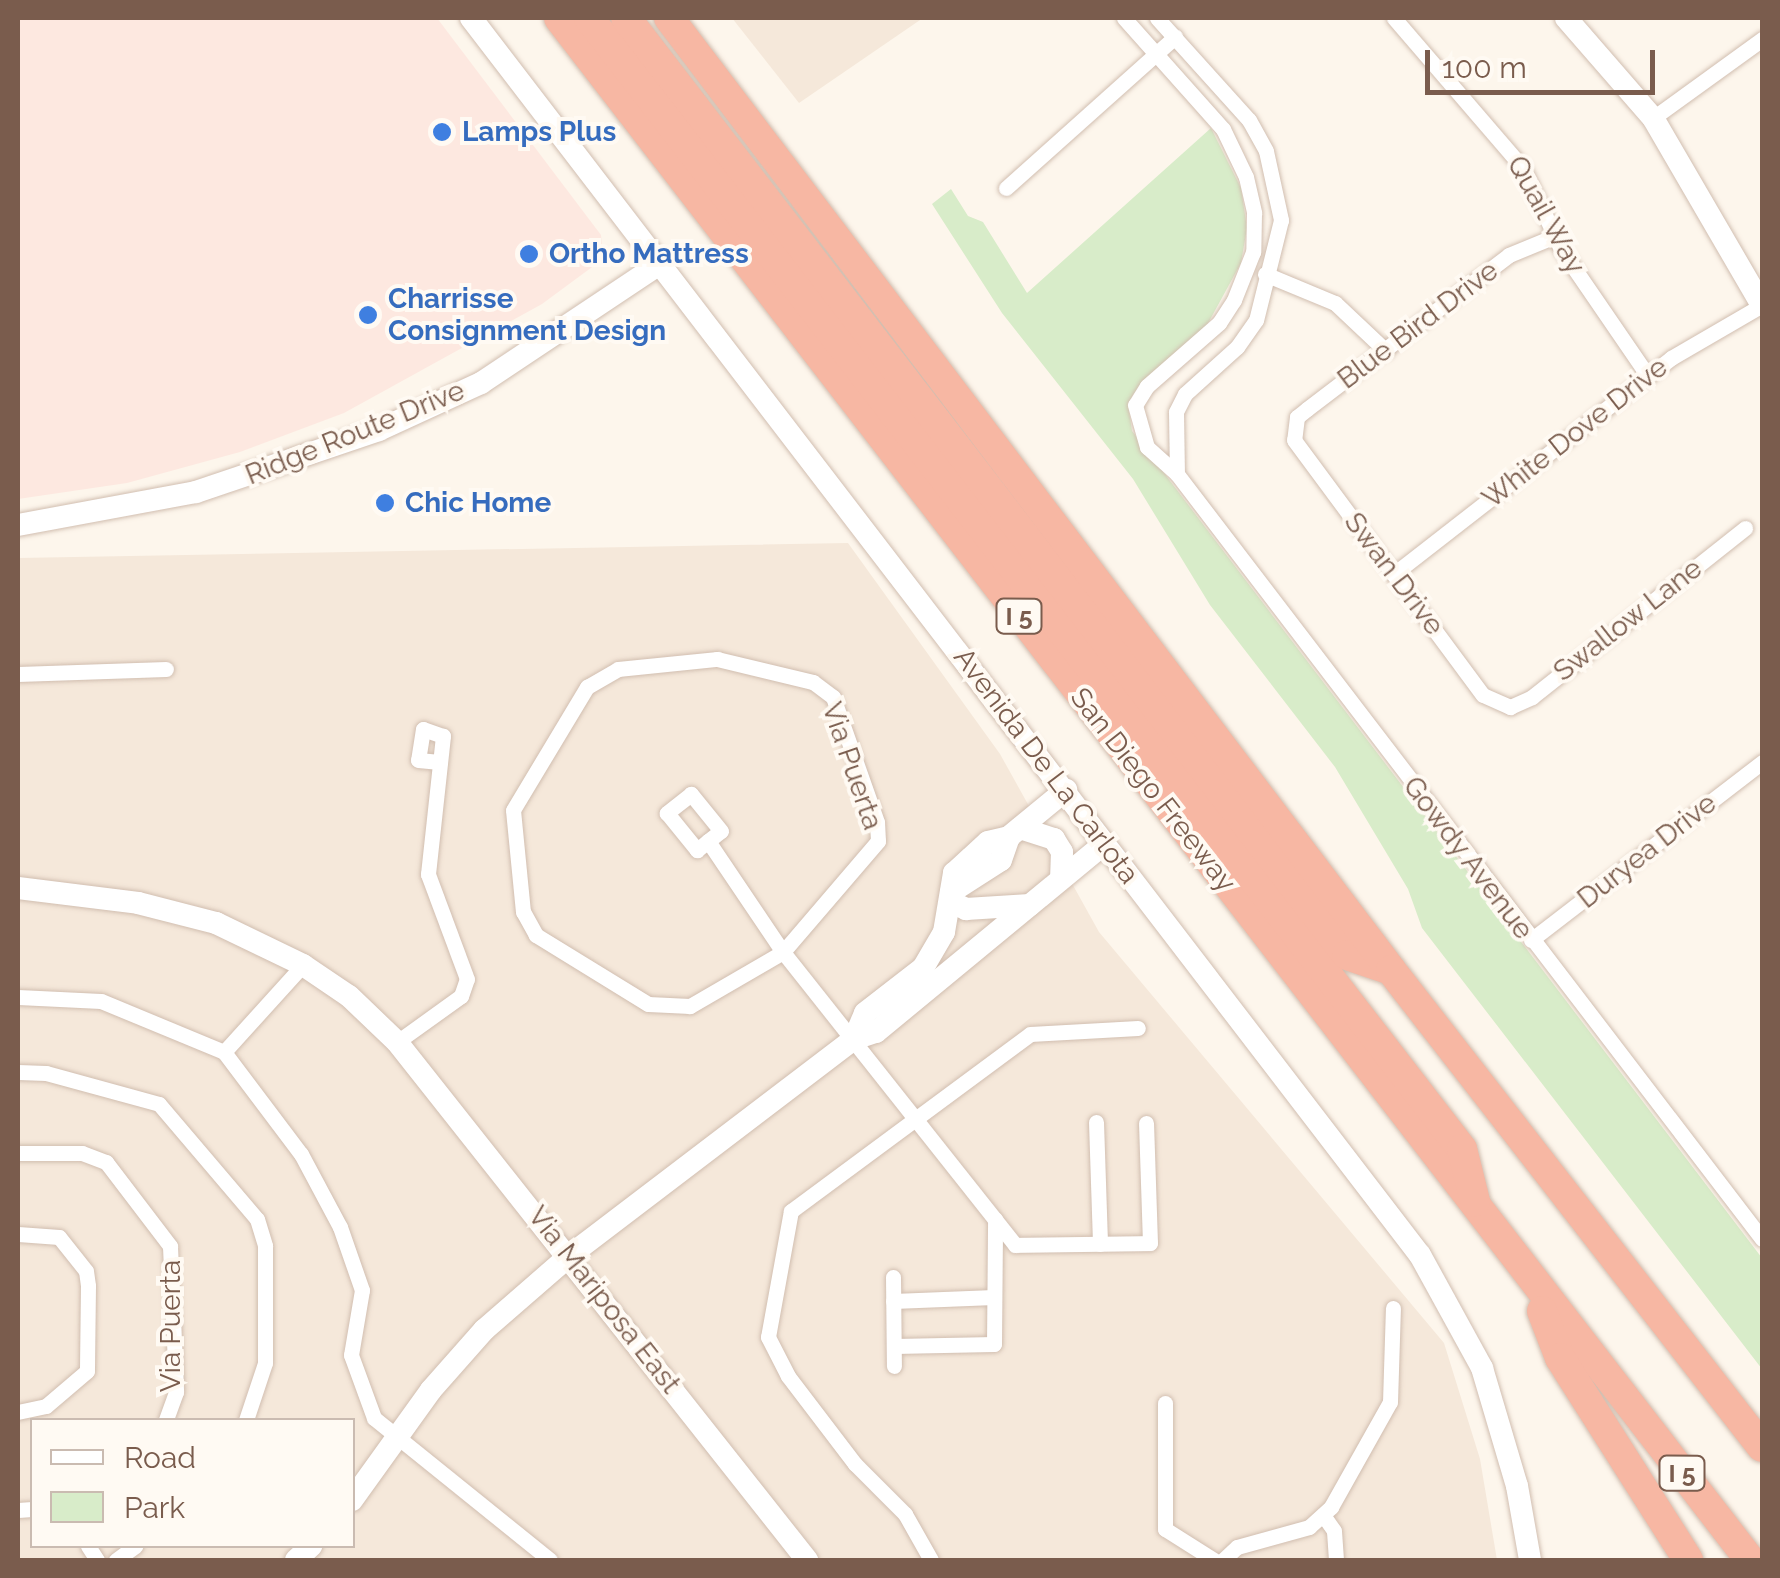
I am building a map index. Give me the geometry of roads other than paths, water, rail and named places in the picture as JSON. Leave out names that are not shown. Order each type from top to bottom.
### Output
[{"type":"highway","name":"San Diego Freeway","points":[[559,18],[1750,1560]]},
{"type":"highway","points":[[589,18],[1462,1149],[1479,1214]]},
{"type":"highway","points":[[626,18],[1346,956],[1391,970]]},
{"type":"highway","points":[[669,18],[1391,970],[1756,1436]]},
{"type":"highway","points":[[1530,1280],[1560,1358],[1688,1560]]},
{"type":"main road","name":"Avenida De La Carlota","points":[[471,18],[1420,1255],[1453,1308],[1498,1415],[1530,1560]]},
{"type":"main road","points":[[1566,18],[1653,118],[1762,305]]},
{"type":"main road","name":"Ridge Route Drive","points":[[18,525],[196,492],[379,430],[481,382],[661,263]]},
{"type":"main road","points":[[854,1038],[864,1013],[923,968],[944,932],[954,873],[968,856],[1014,833],[1066,790]]},
{"type":"main road","points":[[1014,833],[1054,839],[1062,852],[1061,878]]},
{"type":"main road","points":[[355,1496],[484,1330],[569,1256],[854,1038],[876,1032],[1105,842]]},
{"type":"main road","name":"Via Mariposa East","points":[[18,888],[138,903],[216,923],[303,965],[398,1042],[807,1560]]},
{"type":"main road","points":[[950,896],[966,910],[1030,905]]},
{"type":"street","name":"Gowdy Avenue","points":[[1124,18],[1223,128],[1242,166],[1254,213],[1248,269],[1219,323],[1147,386],[1135,405],[1147,447],[1177,474],[1762,1240]]},
{"type":"street","points":[[1156,18],[1227,92],[1266,150],[1281,220],[1271,276],[1256,320],[1237,347],[1180,403],[1172,438],[1177,474]]},
{"type":"street","name":"Quail Way","points":[[1394,18],[1507,146],[1555,236],[1648,376]]},
{"type":"street","points":[[1006,188],[1175,38]]},
{"type":"street","points":[[1653,118],[1760,47]]},
{"type":"street","name":"Blue Bird Drive","points":[[1292,429],[1296,417],[1509,256],[1555,236]]},
{"type":"street","points":[[1248,269],[1335,303],[1386,351]]},
{"type":"street","name":"White Dove Drive","points":[[1394,573],[1695,341],[1762,305]]},
{"type":"street","name":"Swan Drive","points":[[1292,429],[1300,450],[1483,694],[1510,707]]},
{"type":"street","name":"Swallow Lane","points":[[1510,707],[1745,528]]},
{"type":"street","name":"Via Puerta","points":[[717,658],[814,682],[833,697],[877,822],[878,841],[783,952],[690,1006],[668,1008],[648,1004],[536,936],[523,912],[513,810],[587,687],[618,669],[717,658]]},
{"type":"street","points":[[18,674],[166,669]]},
{"type":"street","points":[[398,1042],[461,996],[467,980],[428,874],[440,762]]},
{"type":"street","name":"Duryea Drive","points":[[1531,940],[1762,762]]},
{"type":"street","points":[[708,841],[783,952],[917,1116],[1015,1246],[1150,1242],[1146,1123]]},
{"type":"street","points":[[224,1052],[303,965]]},
{"type":"street","points":[[18,997],[101,1001],[224,1052],[301,1154],[340,1227],[362,1290],[351,1356],[356,1383],[374,1418],[550,1560]]},
{"type":"street","points":[[931,1560],[905,1514],[855,1464],[788,1376],[768,1337],[791,1211],[1030,1034],[1138,1028]]},
{"type":"street","points":[[18,1072],[46,1073],[159,1104],[257,1219],[265,1246],[266,1363],[247,1418]]},
{"type":"street","points":[[1096,1122],[1100,1244]]},
{"type":"street","name":"Via Puerta","points":[[18,1153],[82,1153],[106,1162],[170,1246],[176,1392],[167,1418]]},
{"type":"street","points":[[894,1346],[994,1344],[995,1219]]},
{"type":"street","points":[[18,1234],[59,1237],[86,1271],[88,1286],[87,1371],[26,1416]]},
{"type":"street","points":[[893,1276],[894,1366]]},
{"type":"street","points":[[893,1301],[994,1298]]},
{"type":"street","points":[[1223,1560],[1236,1547],[1309,1527],[1323,1515],[1390,1402],[1393,1308]]},
{"type":"street","points":[[1165,1403],[1166,1529],[1214,1560]]},
{"type":"street","points":[[1323,1515],[1334,1530],[1336,1560]]},
{"type":"place","name":"Lamps Plus","points":[[442,132]]},
{"type":"place","name":"Ortho Mattress","points":[[529,254]]},
{"type":"place","name":"Charrisse Consignment Design","points":[[368,315]]},
{"type":"place","name":"Chic Home","points":[[385,503]]}]
